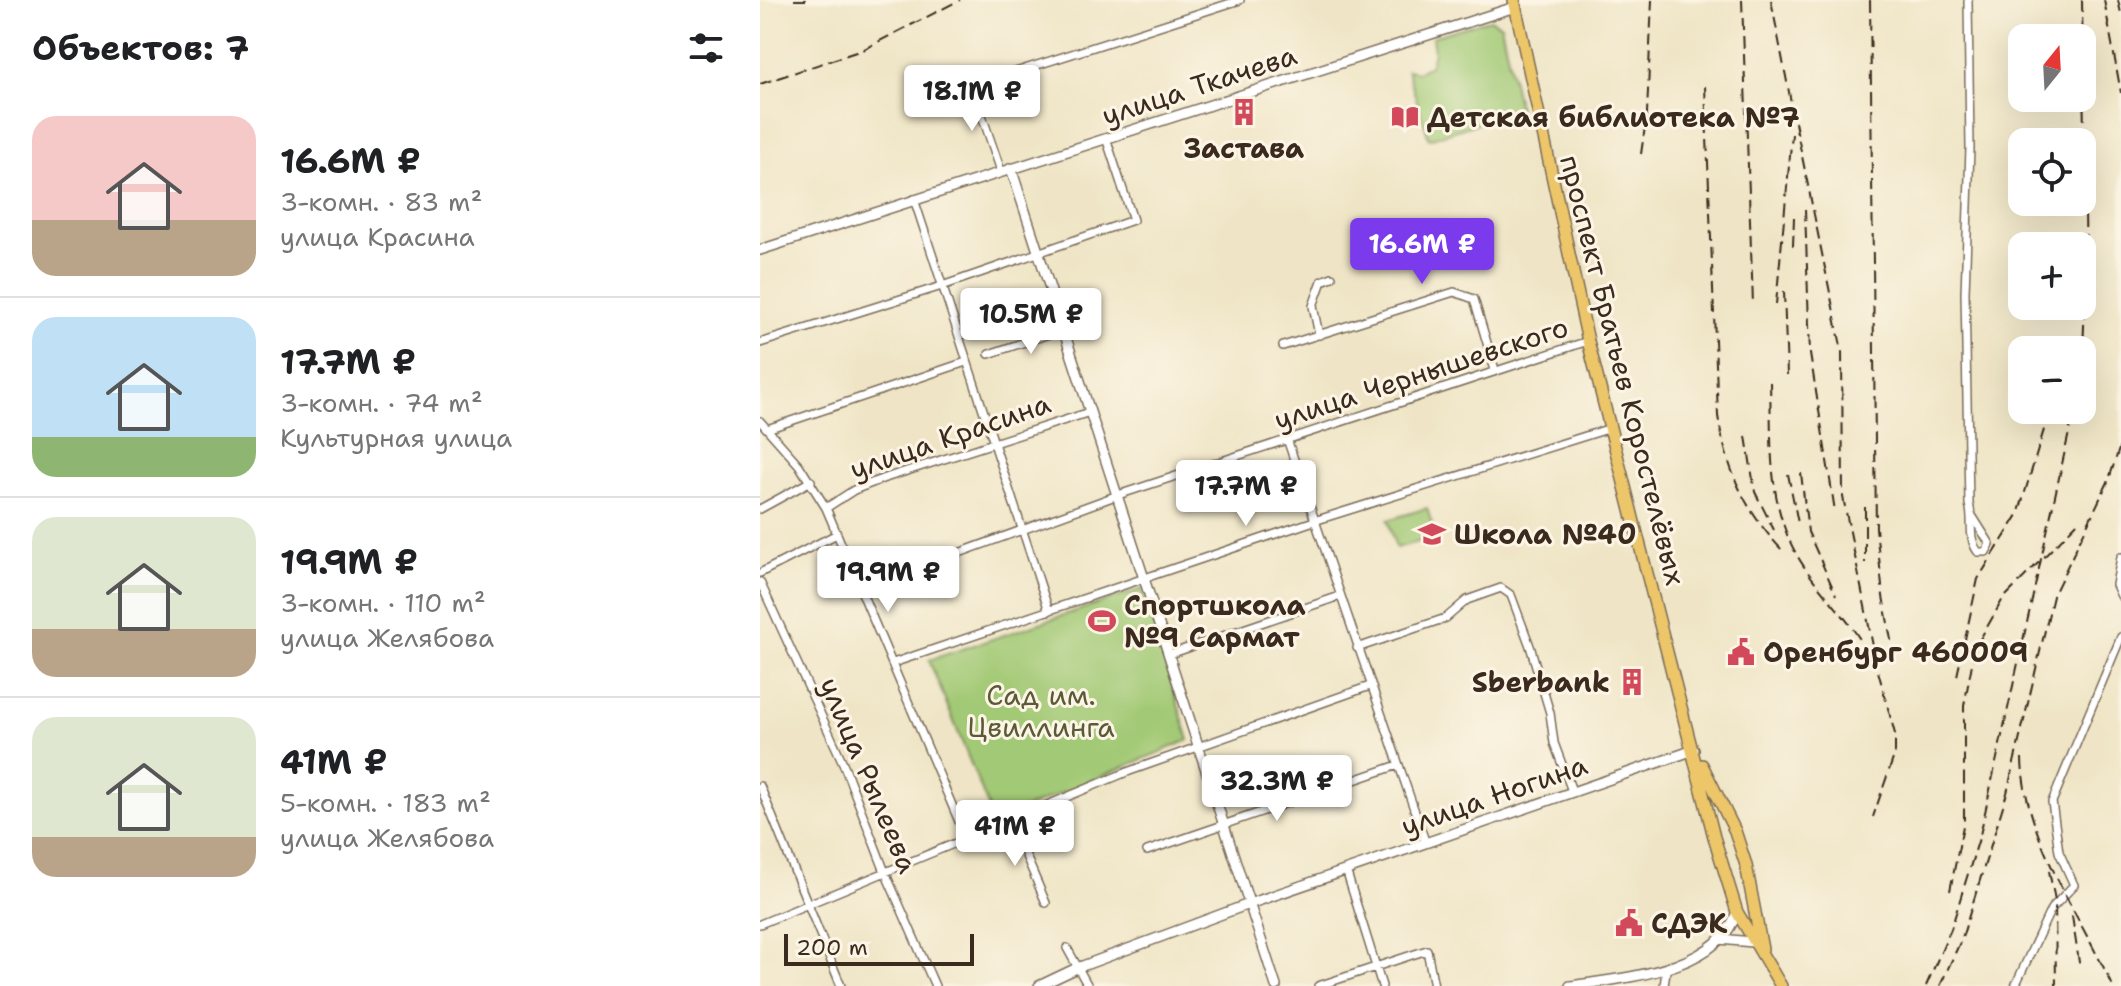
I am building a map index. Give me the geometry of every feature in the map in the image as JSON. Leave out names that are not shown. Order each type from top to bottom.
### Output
[{"type":"main road","name":"проспект Братьев Коростелёвых","points":[[1514,4],[1588,341],[1714,837],[1737,912],[1781,986]]},
{"type":"main road","name":"проспект Братьев Коростелёвых","points":[[1694,750],[1735,831],[1746,865],[1766,961]]},
{"type":"main road","points":[[1714,837],[1730,838],[1735,831]]},
{"type":"main road","points":[[1725,874],[1730,866],[1746,865]]},
{"type":"street","points":[[1240,0],[972,86],[1039,252],[1276,986]]},
{"type":"street","points":[[1968,0],[1970,148],[1965,293],[1969,504],[1973,517]]},
{"type":"street","name":"улица Ткачева","points":[[760,250],[1514,4]]},
{"type":"street","points":[[760,343],[942,286],[1133,220],[1106,138]]},
{"type":"street","points":[[914,199],[1049,611]]},
{"type":"street","points":[[1319,335],[1313,306],[1322,281],[1332,277]]},
{"type":"street","points":[[1283,346],[1454,292],[1466,293],[1474,299],[1495,370]]},
{"type":"street","points":[[989,354],[1064,329]]},
{"type":"street","name":"улица Чернышевского","points":[[860,589],[911,573],[1022,527],[1588,341]]},
{"type":"street","points":[[767,429],[966,362]]},
{"type":"street","name":"улица Красина","points":[[826,508],[854,490],[882,479],[1090,412]]},
{"type":"street","points":[[760,421],[811,481],[826,508],[966,838]]},
{"type":"street","points":[[893,663],[1314,521],[1611,428]]},
{"type":"street","points":[[1287,439],[1425,841]]},
{"type":"street","name":"улица Красина","points":[[760,509],[811,481]]},
{"type":"street","points":[[760,573],[835,535]]},
{"type":"street","points":[[2121,557],[2116,585],[2121,596]]},
{"type":"street","name":"улица Рылеева","points":[[760,582],[843,763],[885,872],[935,986]]},
{"type":"street","points":[[1357,648],[1446,618],[1467,600],[1501,588],[1511,595],[1530,646],[1550,713],[1554,743],[1572,791]]},
{"type":"street","points":[[1170,654],[1340,596]]},
{"type":"street","points":[[2015,986],[2051,909],[2074,885],[2059,852],[2052,802],[2121,637]]},
{"type":"street","points":[[760,924],[1011,821],[1035,808],[1196,746],[1370,686]]},
{"type":"street","name":"улица Ногина","points":[[1039,986],[1077,968],[1249,904],[1694,750]]},
{"type":"street","points":[[1147,851],[1398,765]]},
{"type":"street","points":[[760,786],[841,986]]},
{"type":"street","points":[[1011,821],[1046,903]]},
{"type":"street","points":[[1346,870],[1382,986]]},
{"type":"street","points":[[1570,986],[1666,971],[1719,939],[1737,912]]},
{"type":"street","points":[[1719,939],[1753,942]]},
{"type":"street","points":[[1067,948],[1088,986]]},
{"type":"street","points":[[1318,986],[1427,950],[1434,986]]},
{"type":"street","points":[[1664,986],[1666,971]]},
{"type":"green space","points":[[1490,19],[1501,25],[1519,110],[1429,139],[1407,70],[1418,72],[1430,66],[1434,52],[1432,37]]},
{"type":"green space","points":[[1427,508],[1436,537],[1396,548],[1388,520]]},
{"type":"green space","name":"Сад им. Цвиллинга","points":[[1142,589],[1189,740],[994,821],[929,660]]},
{"type":"railway","points":[[794,0],[808,0]]},
{"type":"railway","points":[[760,84],[862,50],[960,0]]},
{"type":"railway","points":[[1641,154],[1647,113],[1652,0]]},
{"type":"railway","points":[[1742,0],[1753,304]]},
{"type":"railway","points":[[1771,0],[1797,133]]},
{"type":"railway","points":[[1870,0],[1876,528],[1883,596],[1895,662]]},
{"type":"railway","points":[[2082,0],[2086,278],[2084,336]]},
{"type":"railway","points":[[2104,0],[2121,93]]},
{"type":"railway","points":[[2118,0],[2121,13]]},
{"type":"railway","points":[[1705,86],[1718,416],[1726,454],[1739,488],[1769,536],[1783,551]]},
{"type":"railway","points":[[1795,122],[1842,351],[1843,497],[1878,671],[1895,734],[1895,753],[1873,817]]},
{"type":"railway","points":[[1776,304],[1792,134]]},
{"type":"railway","points":[[1805,209],[1810,354],[1835,511]]},
{"type":"railway","points":[[1793,246],[1794,217]]},
{"type":"railway","points":[[1784,291],[1787,375]]},
{"type":"railway","points":[[1770,382],[1774,478],[1783,524],[1805,568],[1856,634],[1870,658]]},
{"type":"railway","points":[[1957,676],[1978,579],[2018,515],[2046,424]]},
{"type":"railway","points":[[1926,986],[1951,929],[1980,835],[2071,424]]},
{"type":"railway","points":[[1746,436],[1755,492],[1774,530]]},
{"type":"railway","points":[[1940,986],[1962,938],[2007,793],[2053,596],[2108,482],[2121,443]]},
{"type":"railway","points":[[1801,473],[1808,532],[1836,595]]},
{"type":"railway","points":[[1788,474],[1798,523]]},
{"type":"railway","points":[[1865,507],[1865,563]]},
{"type":"railway","points":[[1950,891],[1964,821],[1964,706],[1975,648],[2003,599],[2081,519]]},
{"type":"railway","points":[[2022,758],[2025,787],[2043,846],[2113,986]]},
{"type":"railway","points":[[2049,871],[2055,900],[2056,986]]},
{"type":"railway","points":[[2072,916],[2080,969]]},
{"type":"place","name":"Застава","points":[[1244,112]]},
{"type":"place","name":"Детская библиотека №7","points":[[1405,117]]},
{"type":"place","name":"Школа №40","points":[[1432,534]]},
{"type":"place","name":"Спортшкола №9 Сармат","points":[[1102,621]]},
{"type":"place","name":"Оренбург 460009","points":[[1741,652]]},
{"type":"place","name":"Sberbank","points":[[1632,682]]},
{"type":"place","name":"СДЭК","points":[[1629,923]]}]
